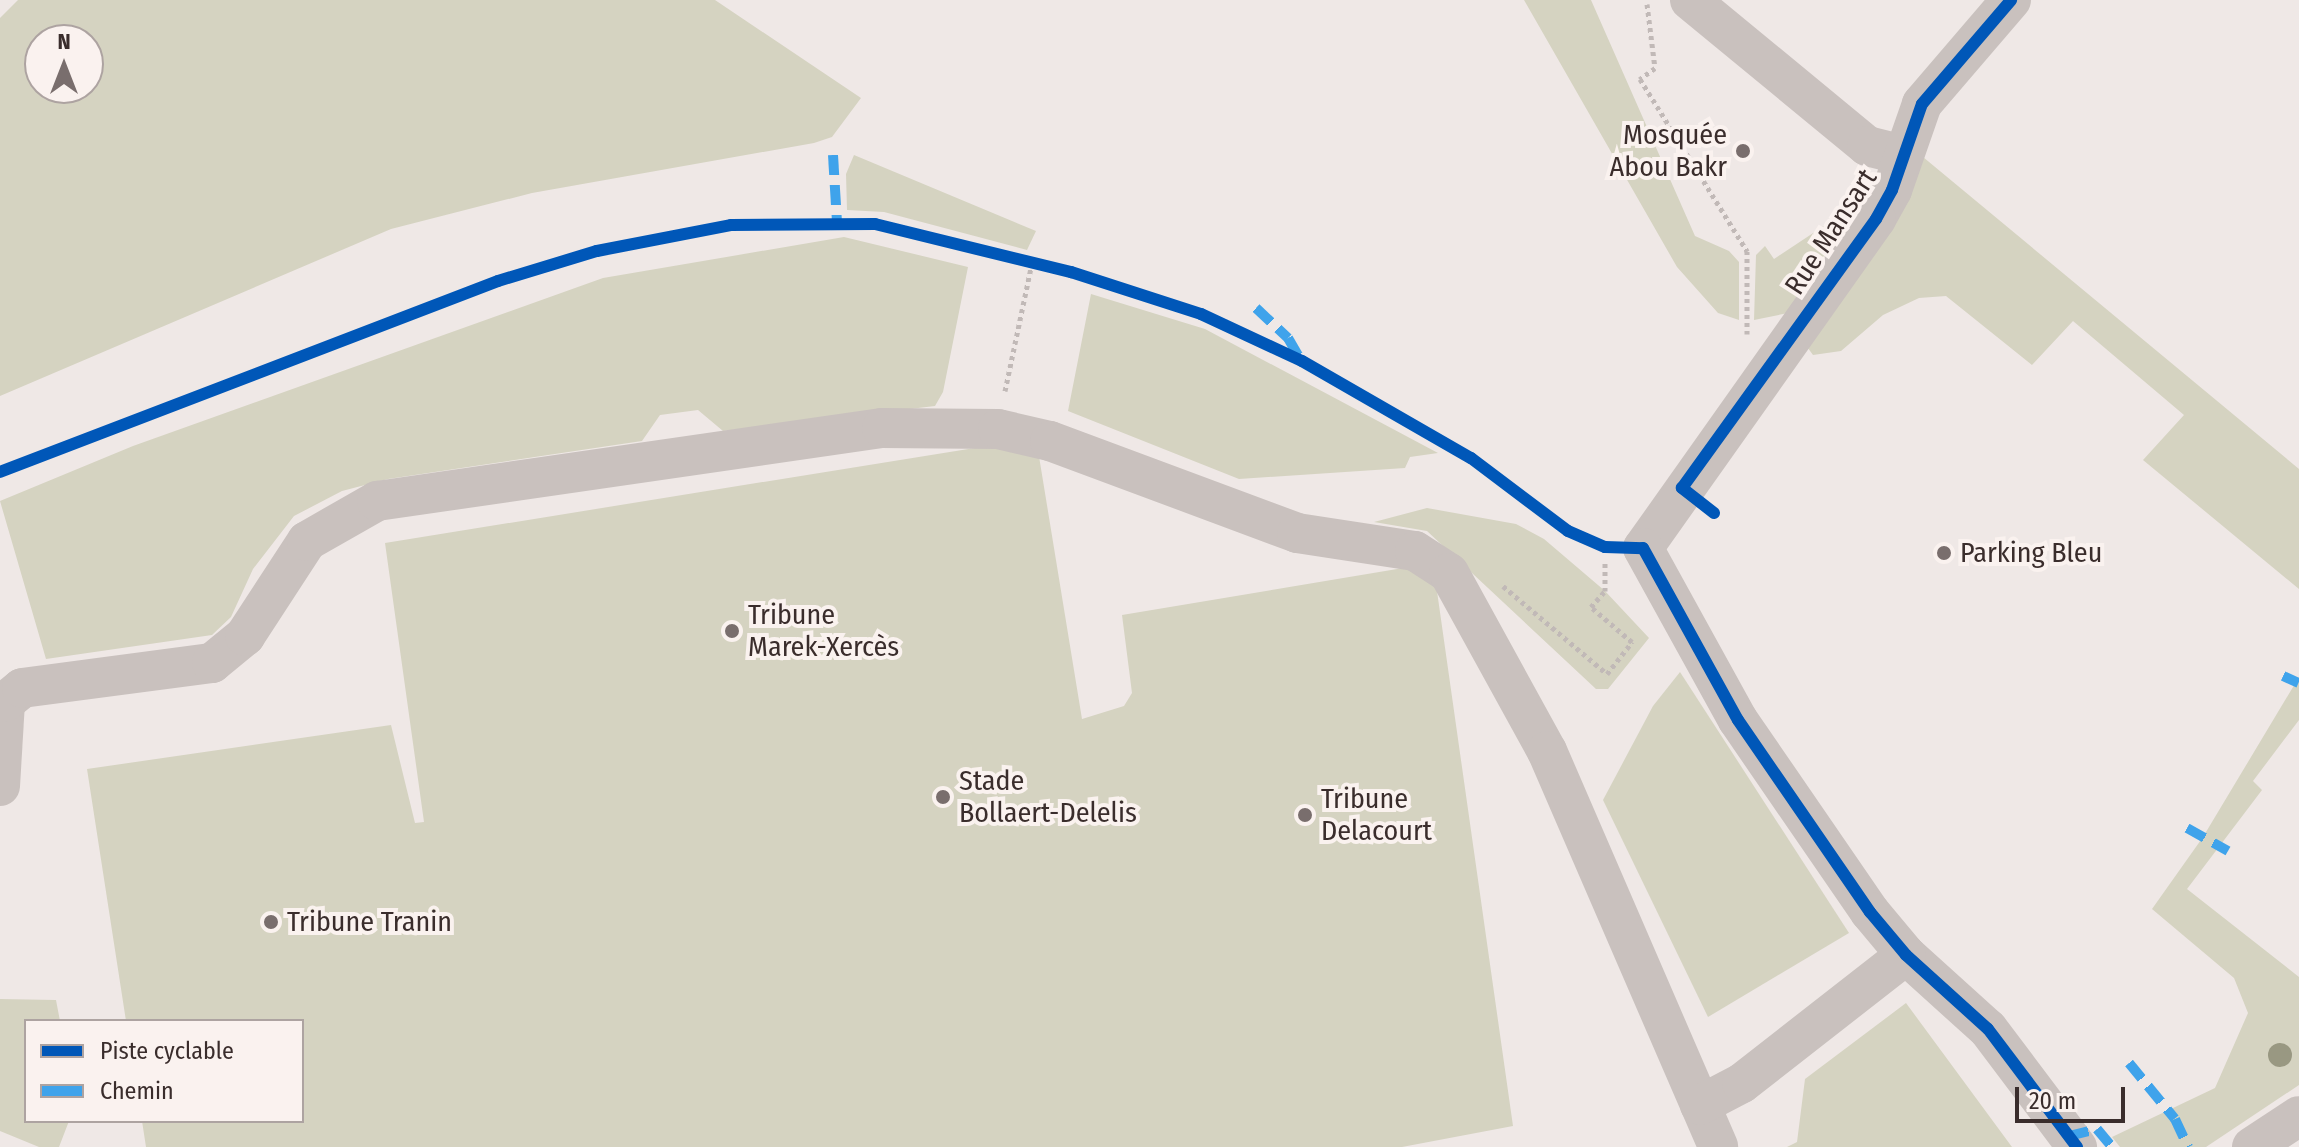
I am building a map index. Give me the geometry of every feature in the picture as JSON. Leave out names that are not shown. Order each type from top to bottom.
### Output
[{"type":"street","points":[[1690,0],[1867,146],[1903,155]]},
{"type":"street","name":"Rue Mansart","points":[[1624,548],[1876,219],[1922,104],[2011,0]]},
{"type":"street","points":[[0,786],[5,702],[22,688],[212,663],[245,636],[307,541],[377,501],[882,428],[998,429],[1050,441],[1297,533],[1415,551],[1449,573],[1547,751],[1718,1147]]},
{"type":"street","points":[[1624,548],[1840,870],[1906,955],[1988,1029],[2077,1147]]},
{"type":"street","points":[[1700,1105],[1742,1083],[1906,955]]},
{"type":"street","points":[[2252,1147],[2299,1116]]},
{"type":"path","points":[[1647,4],[1655,68],[1640,79],[1747,251],[1747,321]]},
{"type":"path","points":[[998,429],[1032,263]]},
{"type":"path","points":[[1498,583],[1607,674],[1632,642],[1591,607],[1605,591],[1624,548]]},
{"type":"shaded area","points":[[18,0],[715,0],[861,98],[832,137],[814,143],[532,193],[391,229],[0,396],[0,18]]},
{"type":"shaded area","points":[[1524,0],[1591,0],[1695,236],[1729,251],[1739,262],[1739,320],[1718,313],[1677,267]]},
{"type":"shaded area","points":[[854,155],[1036,231],[1027,250],[884,212],[847,210],[846,174]]},
{"type":"shaded area","points":[[1923,157],[2299,469],[2299,589],[2143,460],[2184,415],[2073,321],[2032,365],[1946,296],[1919,298],[1883,315],[1841,351],[1813,355],[1805,344]]},
{"type":"shaded area","points":[[1866,198],[1798,311],[1754,320],[1756,255],[1765,246],[1774,259]]},
{"type":"shaded area","points":[[844,237],[968,267],[943,392],[935,406],[723,431],[698,410],[660,415],[642,441],[388,479],[342,491],[294,516],[253,569],[231,617],[212,635],[46,659],[0,501],[133,446],[603,278]]},
{"type":"shaded area","points":[[1091,294],[1205,329],[1438,453],[1410,457],[1405,468],[1239,479],[1068,411]]},
{"type":"shaded area","name":"Stade Bollaert-Delelis","points":[[1036,438],[1082,719],[1124,706],[1132,693],[1122,615],[1433,563],[1513,1126],[1402,1147],[146,1147],[142,1123],[304,1123],[304,1019],[126,1019],[87,769],[391,725],[415,823],[424,822],[385,543]]},
{"type":"shaded area","points":[[1427,508],[1516,524],[1544,539],[1605,591],[1649,638],[1608,689],[1596,689],[1427,531],[1374,522]]},
{"type":"shaded area","points":[[1680,672],[1849,933],[1708,1017],[1603,800],[1653,706]]},
{"type":"shaded area","points":[[2299,677],[2299,720],[2253,781],[2262,790],[2187,889],[2299,977],[2299,1085],[2206,1147],[2120,1147],[2112,1137],[2215,1088],[2248,1013],[2234,978],[2152,909],[2203,837]]},
{"type":"shaded area","points":[[0,999],[56,1000],[60,1019],[24,1019],[24,1123],[68,1123],[59,1147],[39,1147],[0,1131]]},
{"type":"shaded area","points":[[1906,1003],[2012,1147],[1787,1147],[1797,1142],[1805,1079]]},
{"type":"marked path","points":[[833,155],[837,222]]},
{"type":"marked path","points":[[1256,308],[1288,338],[1300,359]]},
{"type":"marked path","points":[[2283,676],[2299,683]]},
{"type":"marked path","points":[[2187,828],[2228,851]]},
{"type":"marked path","points":[[2129,1063],[2175,1119],[2188,1147]]},
{"type":"marked path","points":[[2069,1136],[2097,1129],[2112,1147]]},
{"type":"cycle path","points":[[1714,513],[1682,488],[1876,219],[1892,190],[1922,104],[2011,0]]},
{"type":"cycle path","points":[[0,472],[498,281],[597,251],[731,225],[875,224],[1071,272],[1201,314],[1302,361],[1471,458],[1568,531],[1605,547],[1643,548],[1738,720],[1870,912],[1906,955],[1988,1029],[2077,1147]]},
{"type":"place","name":"Mosquée Abou Bakr","points":[[1743,151]]},
{"type":"place","name":"Parking Bleu","points":[[1944,553]]},
{"type":"place","name":"Tribune Marek-Xercès","points":[[732,631]]},
{"type":"place","name":"Stade Bollaert-Delelis","points":[[943,797]]},
{"type":"place","name":"Tribune Delacourt","points":[[1305,815]]},
{"type":"place","name":"Tribune Tranin","points":[[271,922]]}]
